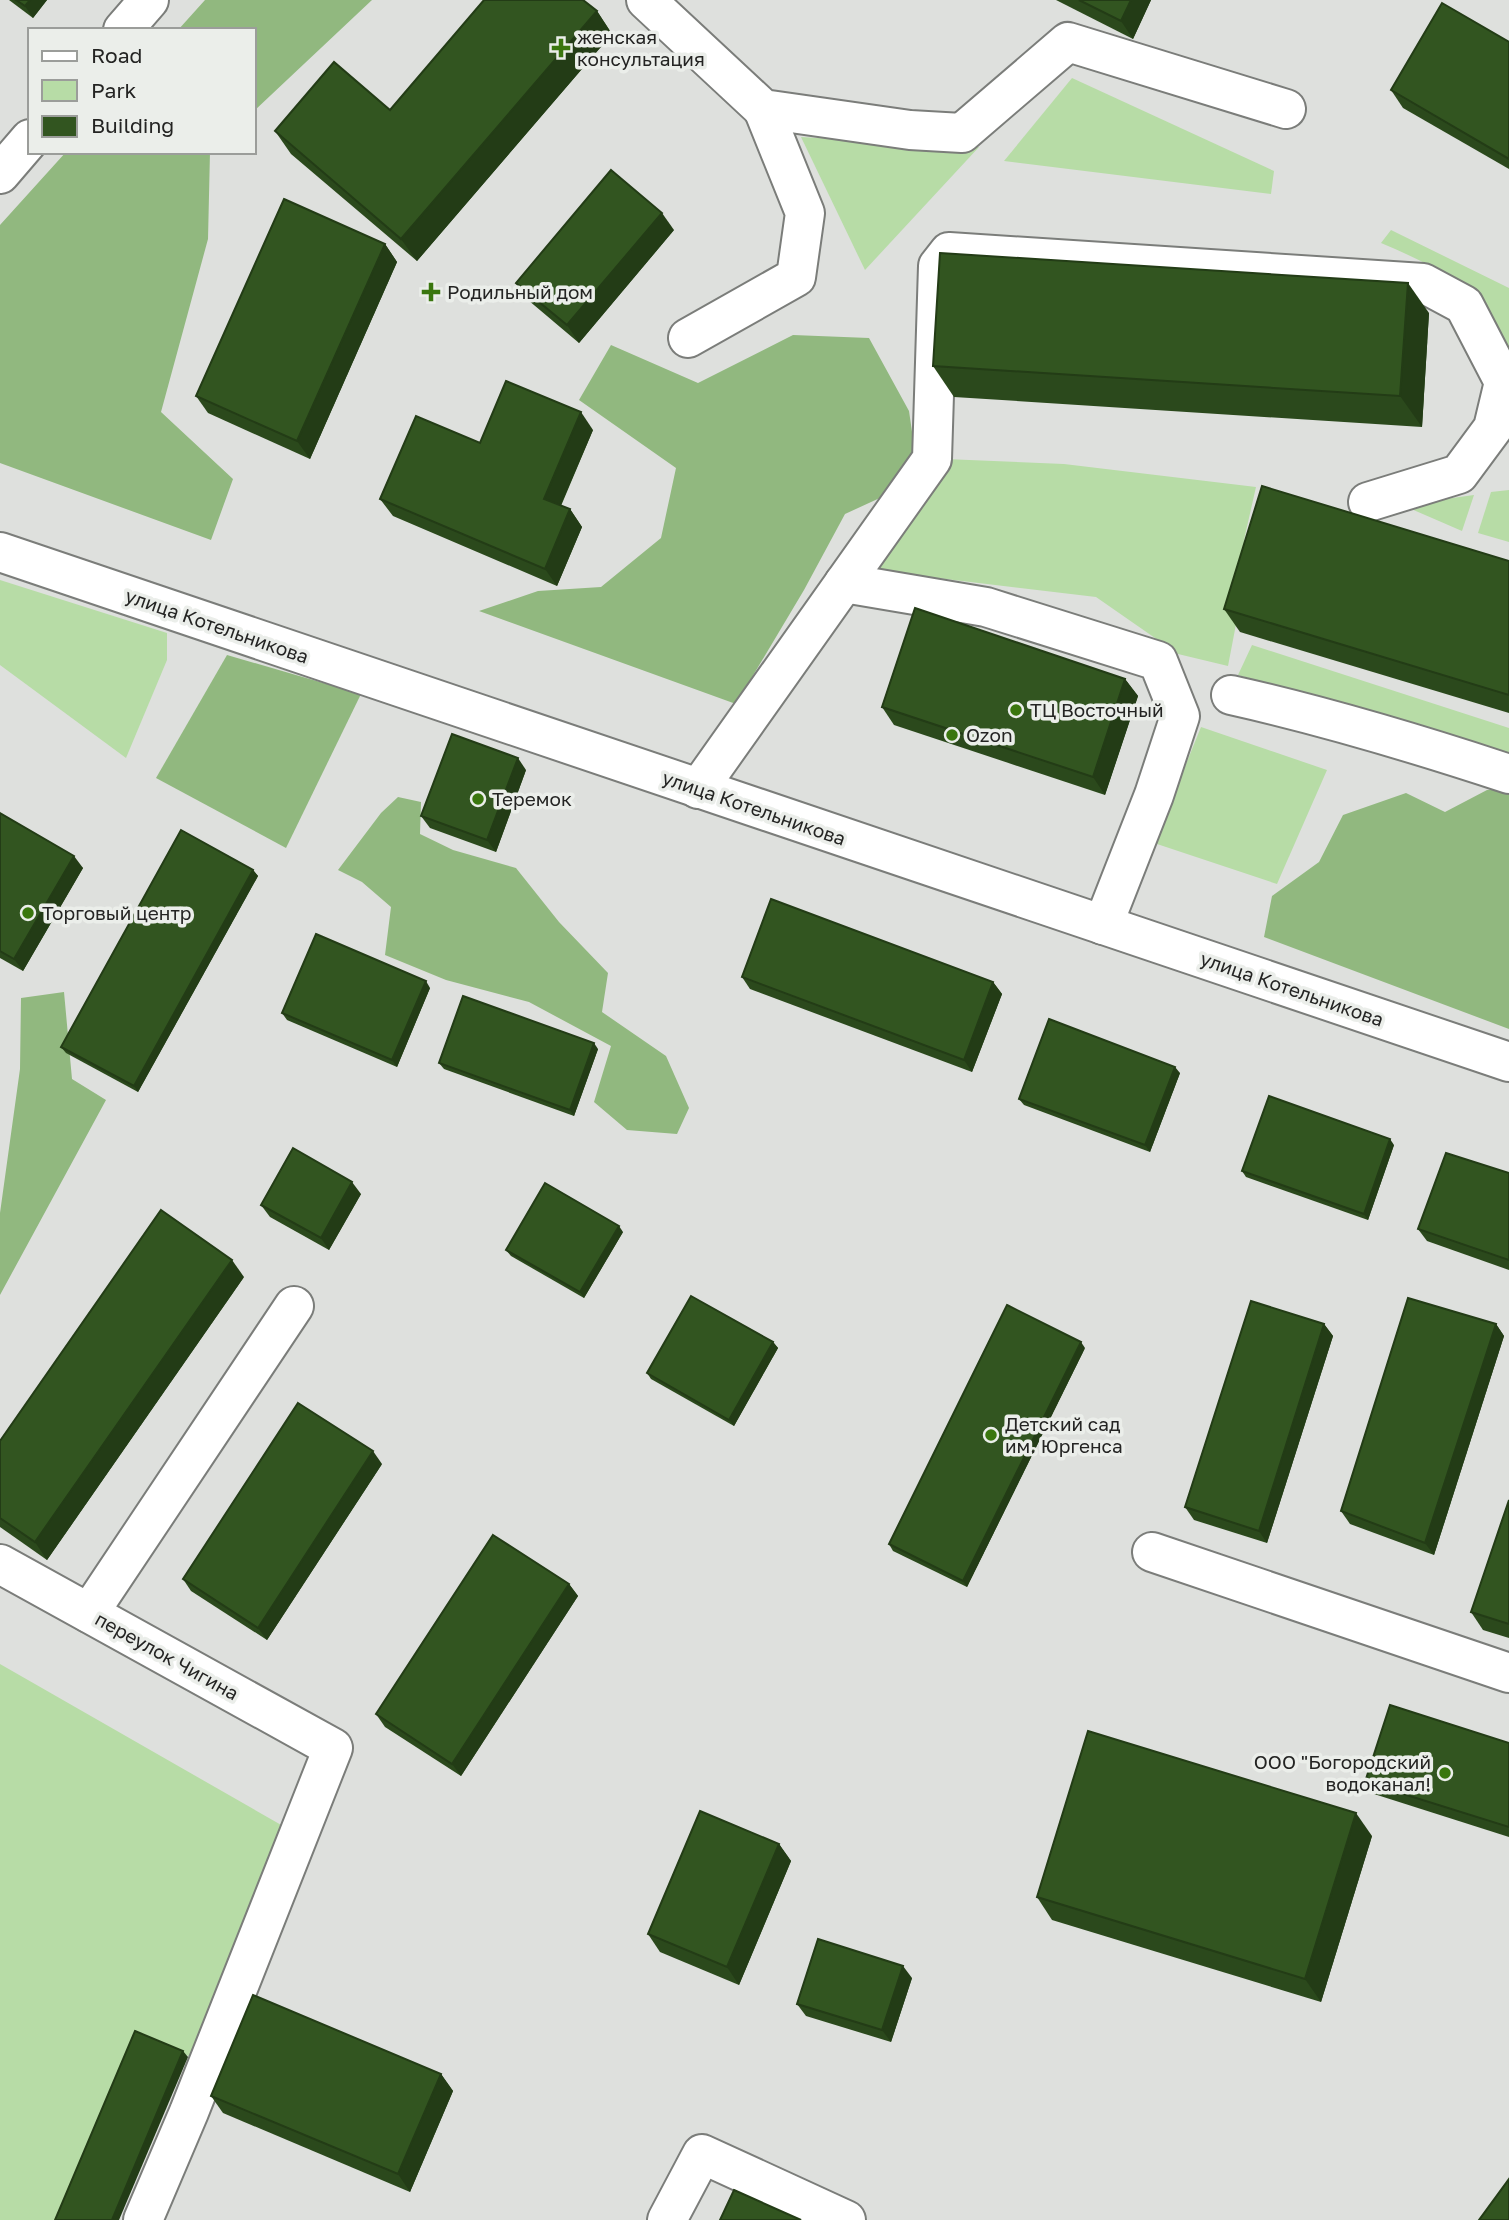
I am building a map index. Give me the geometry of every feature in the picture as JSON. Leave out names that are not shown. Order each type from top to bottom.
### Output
[{"type":"street","points":[[125,28],[149,0]]},
{"type":"street","points":[[646,0],[763,109],[805,214],[796,277],[688,338]]},
{"type":"street","points":[[763,109],[910,130],[962,133],[1068,42],[1286,109]]},
{"type":"street","points":[[0,174],[28,141]]},
{"type":"street","points":[[698,789],[932,459],[937,266],[949,252],[1423,283],[1464,305],[1504,382],[1501,429],[1459,474],[1368,502]]},
{"type":"street","name":"улица Котельникова","points":[[0,552],[1509,1062]]},
{"type":"street","points":[[844,583],[986,607],[1158,661],[1180,716],[1154,795],[1103,925]]},
{"type":"street","points":[[1231,695],[1288,708],[1436,750],[1509,774]]},
{"type":"street","points":[[89,1613],[294,1306]]},
{"type":"street","points":[[1152,1552],[1509,1673]]},
{"type":"street","name":"переулок Чигина","points":[[0,1564],[333,1748],[189,2112],[143,2220]]},
{"type":"street","points":[[667,2220],[702,2154],[846,2220]]},
{"type":"green space","points":[[205,0],[372,0],[256,109],[256,28],[180,28]]},
{"type":"green space","points":[[1072,78],[1274,171],[1271,194],[1004,161]]},
{"type":"green space","points":[[801,137],[979,147],[865,270]]},
{"type":"green space","points":[[64,154],[210,154],[208,239],[161,412],[233,479],[211,540],[0,463],[0,225]]},
{"type":"green space","points":[[1391,230],[1509,288],[1509,354],[1499,329],[1476,299],[1447,276],[1381,243]]},
{"type":"green space","points":[[793,335],[869,338],[909,411],[919,480],[845,514],[804,590],[736,704],[479,611],[538,591],[601,587],[661,538],[676,468],[579,400],[611,345],[698,383]]},
{"type":"green space","points":[[945,459],[1064,464],[1256,487],[1244,540],[1242,593],[1228,666],[1178,654],[1096,597],[871,570]]},
{"type":"green space","points":[[1509,490],[1509,542],[1478,533],[1491,492]]},
{"type":"green space","points":[[1474,495],[1462,531],[1402,505]]},
{"type":"green space","points":[[0,580],[167,633],[167,660],[126,758],[0,665]]},
{"type":"green space","points":[[1252,645],[1509,728],[1509,753],[1238,675]]},
{"type":"green space","points":[[227,655],[361,694],[286,848],[156,778]]},
{"type":"green space","points":[[1201,727],[1327,770],[1277,884],[1154,843]]},
{"type":"green space","points":[[1509,789],[1509,1029],[1264,937],[1272,896],[1319,862],[1343,815],[1406,793],[1445,812],[1487,790]]},
{"type":"green space","points":[[398,797],[421,802],[420,834],[453,850],[516,868],[559,922],[608,973],[602,1012],[666,1056],[689,1108],[677,1134],[627,1130],[594,1102],[611,1046],[529,1002],[446,980],[385,955],[391,907],[362,882],[338,870],[381,813]]},
{"type":"green space","points":[[64,992],[72,1079],[106,1100],[0,1295],[0,1213],[20,1069],[21,998]]},
{"type":"green space","points":[[0,1664],[290,1830],[200,2060],[139,2038],[62,2220],[0,2220]]},
{"type":"building","points":[[16,0],[30,0],[25,6]]},
{"type":"building","points":[[484,0],[583,0],[597,11],[401,239],[275,131],[334,62],[390,110]]},
{"type":"building","points":[[1079,0],[1131,0],[1121,21]]},
{"type":"building","points":[[1442,3],[1509,42],[1509,159],[1391,90]]},
{"type":"building","points":[[611,170],[662,213],[567,325],[516,283]]},
{"type":"building","points":[[284,199],[385,244],[297,441],[196,396]]},
{"type":"building","points":[[940,253],[1408,283],[1400,396],[933,366]]},
{"type":"building","points":[[506,381],[581,412],[544,499],[570,509],[545,569],[380,499],[416,416],[480,443]]},
{"type":"building","points":[[1262,486],[1509,561],[1509,695],[1224,609]]},
{"type":"building","name":"ТЦ Восточный","points":[[915,608],[1125,679],[1093,777],[882,707]]},
{"type":"building","name":"Теремок","points":[[452,734],[518,758],[487,840],[421,816]]},
{"type":"building","name":"Торговый центр","points":[[0,813],[74,856],[14,959],[0,951]]},
{"type":"building","points":[[181,830],[253,870],[134,1086],[61,1047]]},
{"type":"building","points":[[771,899],[993,982],[964,1060],[742,977]]},
{"type":"building","points":[[316,934],[426,981],[392,1060],[282,1013]]},
{"type":"building","points":[[463,996],[594,1043],[570,1110],[439,1063]]},
{"type":"building","points":[[1049,1019],[1175,1067],[1145,1145],[1019,1099]]},
{"type":"building","points":[[1269,1096],[1390,1139],[1364,1214],[1242,1171]]},
{"type":"building","points":[[293,1148],[352,1182],[321,1238],[261,1205]]},
{"type":"building","points":[[1446,1153],[1509,1173],[1509,1260],[1418,1229]]},
{"type":"building","points":[[545,1183],[619,1226],[580,1292],[506,1250]]},
{"type":"building","points":[[161,1210],[232,1260],[35,1542],[0,1518],[0,1441]]},
{"type":"building","points":[[691,1296],[773,1342],[729,1420],[647,1373]]},
{"type":"building","points":[[1408,1298],[1496,1324],[1425,1543],[1341,1511]]},
{"type":"building","points":[[1251,1301],[1324,1324],[1259,1531],[1185,1507]]},
{"type":"building","points":[[1007,1305],[1081,1342],[963,1581],[889,1544]]},
{"type":"building","points":[[298,1403],[373,1451],[258,1628],[183,1579]]},
{"type":"building","points":[[1509,1500],[1509,1624],[1471,1612]]},
{"type":"building","points":[[493,1535],[569,1584],[452,1764],[376,1714]]},
{"type":"building","name":"ООО \"Богородский водоканал!","points":[[1390,1705],[1509,1743],[1509,1827],[1365,1782]]},
{"type":"building","points":[[1088,1731],[1356,1813],[1305,1979],[1037,1897]]},
{"type":"building","points":[[700,1811],[779,1844],[727,1967],[648,1934]]},
{"type":"building","points":[[818,1939],[903,1966],[882,2030],[797,2004]]},
{"type":"building","points":[[253,1995],[441,2074],[398,2174],[211,2096]]},
{"type":"building","points":[[135,2031],[183,2051],[112,2220],[55,2220]]},
{"type":"building","points":[[1509,2179],[1509,2220],[1479,2220]]},
{"type":"building","points":[[734,2190],[801,2220],[720,2220]]},
{"type":"place","name":"женская консультация","points":[[561,48]]},
{"type":"place","name":"Родильный дом","points":[[431,292]]},
{"type":"place","name":"ТЦ Восточный","points":[[1016,710]]},
{"type":"place","name":"Ozon","points":[[952,735]]},
{"type":"place","name":"Теремок","points":[[478,799]]},
{"type":"place","name":"Торговый центр","points":[[28,913]]},
{"type":"place","name":"Детский сад им. Юргенса","points":[[991,1435]]},
{"type":"place","name":"ООО \"Богородский водоканал!","points":[[1445,1773]]}]
